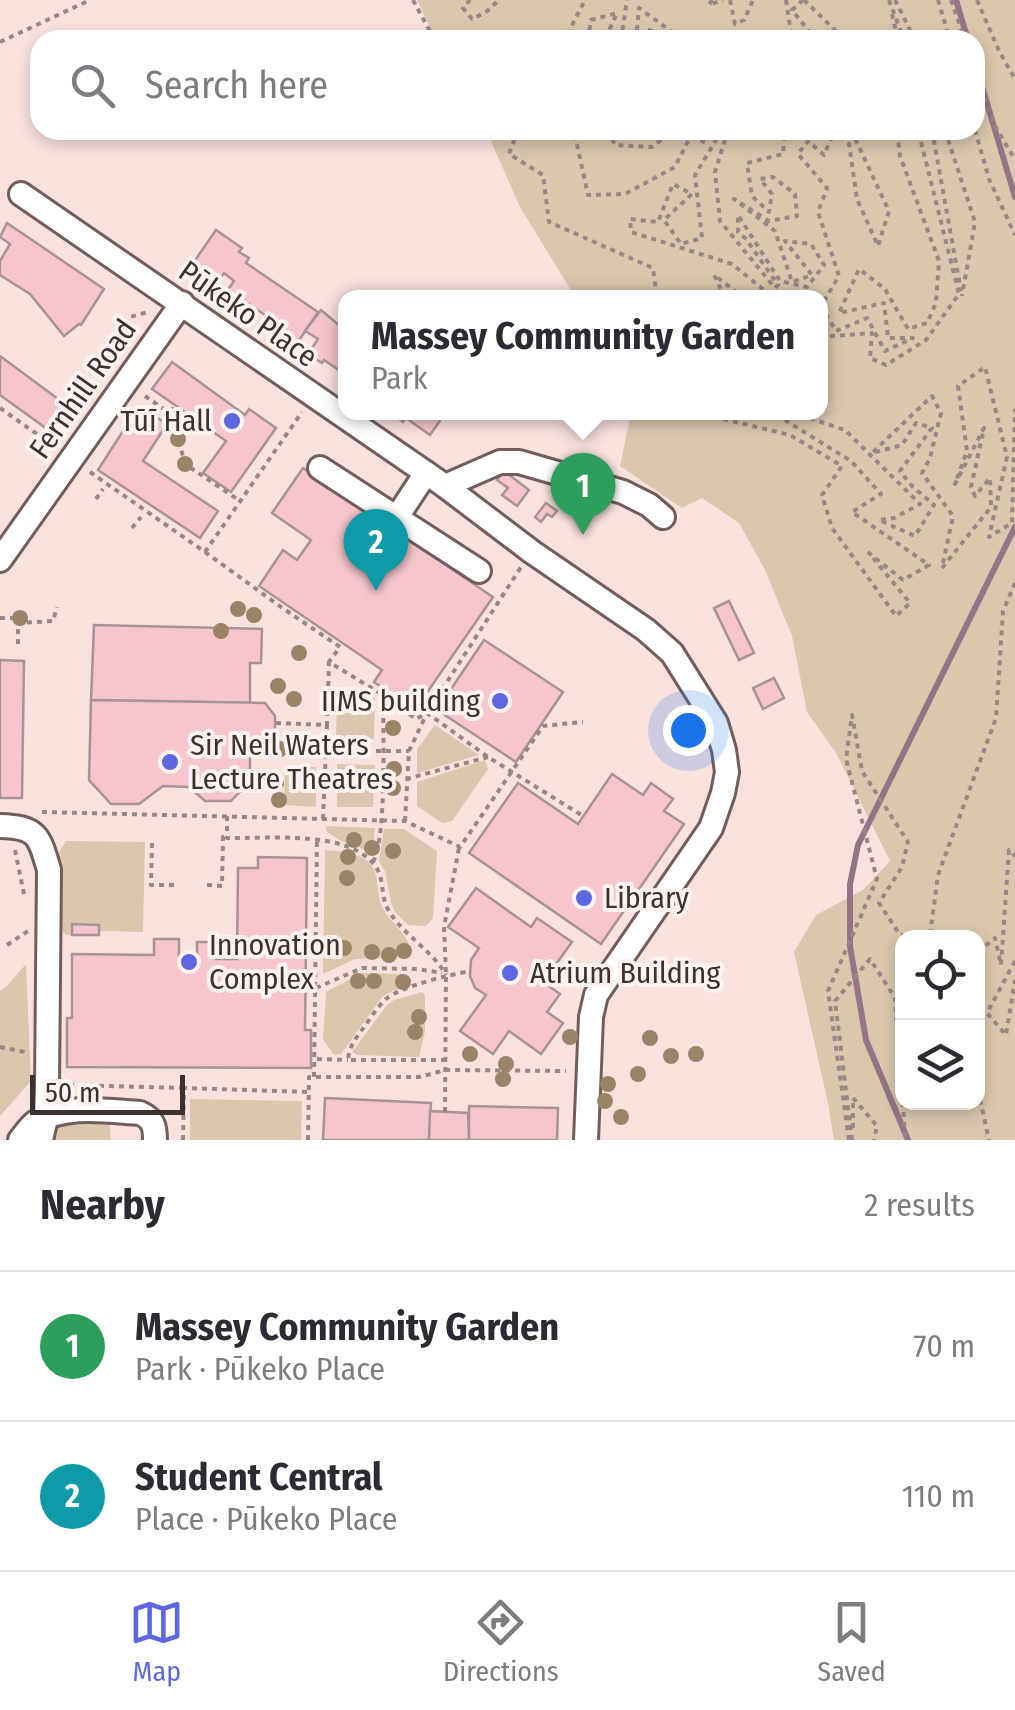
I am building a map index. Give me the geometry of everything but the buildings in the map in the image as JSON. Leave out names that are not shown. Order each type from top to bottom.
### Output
[{"type":"street","name":"Pūkeko Place","points":[[21,194],[338,413]]},
{"type":"street","name":"Fernhill Road","points":[[0,560],[182,303]]},
{"type":"street","name":"Pūkeko Place","points":[[349,420],[646,630],[672,653],[716,722],[728,772],[711,828],[596,995],[591,1017],[586,1140]]},
{"type":"street","points":[[396,517],[436,480],[500,462],[519,462],[623,492],[649,504],[662,517]]},
{"type":"street","points":[[320,468],[479,571]]},
{"type":"street","points":[[0,826],[34,822],[50,870],[44,1129]]},
{"type":"street","points":[[44,1129],[74,1110],[140,1113],[150,1118],[155,1140]]},
{"type":"street","points":[[20,1140],[34,1123],[44,1129]]},
{"type":"path","points":[[0,42],[90,0]]},
{"type":"path","points":[[412,0],[429,30]]},
{"type":"path","points":[[470,0],[463,8],[472,19],[499,0]]},
{"type":"path","points":[[570,30],[586,0]]},
{"type":"path","points":[[622,30],[627,0]]},
{"type":"path","points":[[712,0],[709,5],[723,0]]},
{"type":"path","points":[[730,0],[735,24],[744,20],[753,0]]},
{"type":"path","points":[[786,0],[790,30]]},
{"type":"path","points":[[808,30],[792,10],[804,0],[835,30]]},
{"type":"path","points":[[889,0],[898,30]]},
{"type":"path","points":[[894,0],[910,30]]},
{"type":"path","points":[[938,0],[947,30]]},
{"type":"path","points":[[952,0],[962,30]]},
{"type":"path","points":[[977,0],[1015,79]]},
{"type":"path","points":[[637,30],[638,8],[666,30]]},
{"type":"path","points":[[590,30],[591,20],[617,13],[609,30]]},
{"type":"path","points":[[985,98],[995,126],[1015,160]]},
{"type":"path","points":[[514,140],[509,154],[543,175],[550,222],[653,268],[655,290]]},
{"type":"path","points":[[576,140],[588,195],[625,194],[675,167],[689,140]]},
{"type":"path","points":[[612,140],[615,146],[652,147],[661,140]]},
{"type":"path","points":[[718,140],[695,174],[702,238],[681,244],[664,220],[692,194],[673,184],[658,222],[630,219],[630,232],[732,264],[764,290]]},
{"type":"path","points":[[723,140],[715,172],[720,221],[775,288],[778,284],[738,232],[738,215],[780,281],[807,288],[824,265],[810,244],[784,242],[812,275],[792,282],[775,231],[734,199],[769,221],[797,216],[794,194],[773,177],[760,179],[772,194],[768,212],[752,196],[747,163],[783,154],[784,140]]},
{"type":"path","points":[[828,294],[839,276],[818,212],[826,188],[798,154],[808,140],[824,155],[831,140]]},
{"type":"path","points":[[845,140],[849,144],[857,199],[878,246],[888,212],[856,140]]},
{"type":"path","points":[[828,317],[836,330],[867,318],[885,351],[913,338],[888,338],[884,303],[840,312],[859,269],[885,289],[908,329],[927,324],[936,302],[940,261],[900,156],[898,140]]},
{"type":"path","points":[[828,337],[872,333],[870,358],[886,365],[926,340],[959,294],[920,140]]},
{"type":"path","points":[[934,140],[962,296],[975,222],[948,140]]},
{"type":"path","points":[[978,140],[989,179],[1015,235]]},
{"type":"path","points":[[721,290],[714,276],[733,290]]},
{"type":"path","points":[[108,349],[130,318],[182,303]]},
{"type":"path","points":[[814,420],[845,430],[920,504],[894,518],[879,520],[914,536],[934,506],[900,470],[932,428],[916,423],[902,445],[872,453],[932,396],[941,413],[930,458],[922,473],[953,516],[942,568],[991,507],[990,478],[975,496],[971,487],[984,428],[955,484],[967,451],[958,386],[985,367],[1007,457],[988,537],[1012,523],[1015,409]]},
{"type":"path","points":[[124,382],[172,415],[185,464],[240,501]]},
{"type":"path","points":[[205,552],[314,396]]},
{"type":"path","points":[[0,408],[280,608],[340,646],[329,662],[323,819]]},
{"type":"path","points":[[727,420],[790,435],[842,466],[822,495],[832,528],[896,616],[910,603],[869,553],[903,580],[929,565],[852,512],[880,494],[850,461],[785,420]]},
{"type":"path","points":[[96,499],[103,488]]},
{"type":"path","points":[[132,528],[141,517]]},
{"type":"path","points":[[406,820],[409,752],[427,713],[532,552]]},
{"type":"path","points":[[851,1140],[828,992],[877,878],[846,759],[852,715],[862,771],[908,842],[902,867],[879,903],[900,935],[930,936],[938,875],[996,718],[1003,611],[1015,583]]},
{"type":"path","points":[[18,644],[18,622],[53,621],[58,607]]},
{"type":"path","points":[[0,618],[20,618]]},
{"type":"path","points":[[329,662],[416,720],[427,713]]},
{"type":"path","points":[[373,862],[379,850],[381,820],[382,694]]},
{"type":"path","points":[[427,713],[583,816]]},
{"type":"path","points":[[445,1112],[444,927],[460,847],[543,726],[583,722]]},
{"type":"path","points":[[276,723],[327,725]]},
{"type":"path","points":[[326,751],[409,752]]},
{"type":"path","points":[[406,779],[488,756]]},
{"type":"path","points":[[34,822],[228,816],[406,820],[460,847]]},
{"type":"path","points":[[227,838],[228,816]]},
{"type":"path","points":[[207,885],[222,886],[222,837],[317,839],[362,852],[379,871],[383,900],[398,924],[438,960],[446,975]]},
{"type":"path","points":[[314,1077],[317,839]]},
{"type":"path","points":[[152,844],[151,884],[174,884]]},
{"type":"path","points":[[15,850],[28,909]]},
{"type":"path","points":[[985,946],[995,938],[1001,965],[1009,850],[1015,856]]},
{"type":"path","points":[[7,945],[32,927]]},
{"type":"path","points":[[851,1140],[835,1000],[870,959],[895,998],[896,1020]]},
{"type":"path","points":[[1015,961],[987,1013],[1006,1035],[1015,980]]},
{"type":"path","points":[[315,988],[362,968],[417,969],[446,975]]},
{"type":"path","points":[[348,1060],[352,1045],[389,996],[446,975],[470,971]]},
{"type":"path","points":[[0,1047],[36,1056]]},
{"type":"path","points":[[315,1059],[446,1060]]},
{"type":"path","points":[[308,1140],[309,1077],[419,1077],[446,1070],[569,1071]]},
{"type":"path","points":[[70,1085],[309,1092]]},
{"type":"path","points":[[183,1140],[184,1088]]},
{"type":"path","points":[[851,1140],[853,1098],[877,1126],[874,1140]]},
{"type":"path","points":[[903,1110],[905,1140]]},
{"type":"path","points":[[982,1110],[989,1140]]},
{"type":"shaded area","points":[[417,0],[1015,0],[1015,1140],[834,1140],[794,952],[816,915],[863,890],[890,861],[836,753],[807,712],[792,636],[766,572],[739,523],[702,498],[682,508],[620,466],[628,420],[828,420],[828,290],[571,290],[520,207],[490,140],[985,140],[985,30],[431,30]]},
{"type":"shaded area","points":[[337,696],[375,698],[374,739],[336,739]]},
{"type":"shaded area","points":[[435,725],[479,755],[417,773],[417,749]]},
{"type":"shaded area","points":[[485,760],[488,769],[452,821],[442,823],[417,806],[417,782]]},
{"type":"shaded area","points":[[337,764],[375,765],[373,807],[337,807]]},
{"type":"shaded area","points":[[285,766],[316,767],[316,807],[284,805]]},
{"type":"shaded area","points":[[326,826],[375,828],[373,853],[341,841],[327,832]]},
{"type":"shaded area","points":[[384,829],[404,829],[437,851],[433,918],[426,926],[408,925],[391,903],[385,871],[379,861]]},
{"type":"shaded area","points":[[66,841],[145,842],[143,932],[99,931],[98,925],[73,924],[72,935],[66,935],[57,923],[58,854]]},
{"type":"shaded area","points":[[325,850],[346,852],[370,863],[381,904],[409,945],[411,952],[406,957],[355,959],[323,974]]},
{"type":"shaded area","points":[[26,964],[31,1081],[0,1116],[0,991]]},
{"type":"shaded area","points":[[362,973],[402,974],[411,981],[382,997],[341,1054],[334,1055],[323,1039],[326,992]]},
{"type":"shaded area","points":[[422,992],[425,1031],[419,1057],[352,1052],[387,1005]]},
{"type":"shaded area","points":[[190,1099],[302,1101],[301,1140],[190,1140]]},
{"type":"shaded area","points":[[109,1116],[111,1140],[48,1140],[56,1123]]},
{"type":"waterway","points":[[956,0],[965,30]]},
{"type":"waterway","points":[[985,96],[1015,197]]},
{"type":"waterway","points":[[908,1140],[866,1040],[850,946],[850,884],[858,845],[1015,527]]},
{"type":"place","name":"Tūī Hall","points":[[232,421]]},
{"type":"place","name":"Massey Community Garden","points":[[583,535]]},
{"type":"place","name":"Student Central","points":[[376,591]]},
{"type":"place","name":"IIMS building","points":[[500,701]]},
{"type":"place","name":"Sir Neil Waters Lecture Theatres","points":[[170,762]]},
{"type":"place","name":"Library","points":[[584,898]]},
{"type":"place","name":"Innovation Complex","points":[[189,962]]},
{"type":"place","name":"Atrium Building","points":[[510,973]]}]
